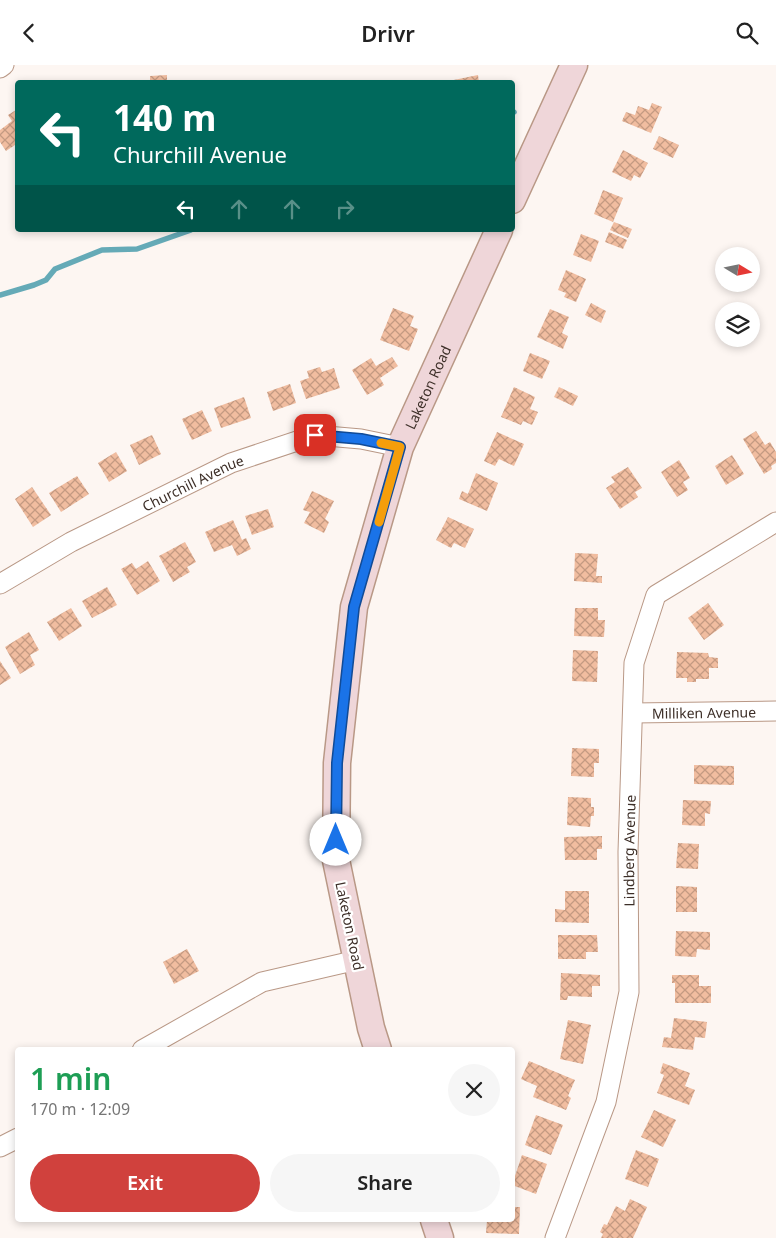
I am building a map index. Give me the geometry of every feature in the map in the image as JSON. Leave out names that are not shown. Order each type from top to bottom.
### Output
[{"type":"street","points":[[0,68],[4,65]]},
{"type":"street","points":[[515,193],[574,65]]},
{"type":"street","name":"Laketon Road","points":[[377,1047],[371,1028],[336,860],[337,763],[354,607],[400,447],[498,232]]},
{"type":"street","name":"Churchill Avenue","points":[[0,584],[71,542],[231,463],[315,435],[361,439],[400,447]]},
{"type":"street","name":"Lindberg Avenue","points":[[555,1238],[606,1102],[629,992],[628,852],[634,663],[656,595],[776,522]]},
{"type":"street","name":"Milliken Avenue","points":[[633,713],[776,711]]},
{"type":"street","points":[[147,1047],[262,983],[357,961]]},
{"type":"street","points":[[0,1147],[15,1139]]},
{"type":"street","points":[[435,1222],[440,1238]]},
{"type":"building","points":[[167,75],[167,80],[150,80],[150,76]]},
{"type":"building","points":[[478,75],[479,80],[454,80]]},
{"type":"building","points":[[652,103],[662,107],[651,133],[622,121],[626,112],[635,115],[638,106],[649,110]]},
{"type":"building","points":[[15,111],[15,145],[6,151],[0,142],[0,130],[12,121],[8,115]]},
{"type":"building","points":[[659,136],[679,145],[673,158],[653,149]]},
{"type":"building","points":[[623,150],[648,163],[640,178],[634,175],[631,181],[612,172]]},
{"type":"building","points":[[603,190],[623,198],[613,222],[594,214]]},
{"type":"building","points":[[614,222],[632,229],[628,238],[610,230]]},
{"type":"building","points":[[609,232],[627,240],[623,249],[605,242]]},
{"type":"building","points":[[581,234],[599,241],[591,262],[573,255]]},
{"type":"building","points":[[566,270],[586,279],[576,302],[564,297],[566,293],[558,290]]},
{"type":"building","points":[[591,303],[606,311],[601,323],[585,315]]},
{"type":"building","points":[[393,308],[414,316],[410,326],[418,329],[409,351],[380,340]]},
{"type":"building","points":[[550,309],[569,317],[562,333],[568,336],[563,349],[537,337]]},
{"type":"building","points":[[530,353],[550,361],[542,379],[523,371]]},
{"type":"building","points":[[392,357],[398,366],[380,378],[384,385],[367,395],[352,370],[371,358],[376,366]]},
{"type":"building","points":[[320,367],[322,372],[334,368],[340,388],[306,399],[300,381],[309,378],[307,371]]},
{"type":"building","points":[[290,384],[296,403],[273,411],[267,392]]},
{"type":"building","points":[[514,387],[535,397],[530,409],[538,412],[532,425],[523,421],[521,425],[501,417]]},
{"type":"building","points":[[559,387],[578,396],[573,406],[554,397]]},
{"type":"building","points":[[244,397],[251,418],[221,428],[214,408]]},
{"type":"building","points":[[202,410],[212,431],[192,440],[182,419]]},
{"type":"building","points":[[756,431],[765,445],[770,442],[776,452],[776,463],[771,466],[772,469],[764,474],[743,439]]},
{"type":"building","points":[[497,432],[524,444],[514,466],[499,459],[495,466],[484,461]]},
{"type":"building","points":[[152,435],[161,454],[139,465],[130,445]]},
{"type":"building","points":[[116,452],[127,471],[109,482],[98,463]]},
{"type":"building","points":[[732,455],[744,474],[726,485],[715,466]]},
{"type":"building","points":[[679,460],[690,478],[683,482],[688,490],[677,497],[661,472]]},
{"type":"building","points":[[628,467],[642,488],[635,492],[638,497],[620,509],[606,488],[615,482],[611,477]]},
{"type":"building","points":[[476,473],[498,483],[487,511],[459,499],[462,491],[468,494]]},
{"type":"building","points":[[77,476],[89,494],[61,512],[49,493]]},
{"type":"building","points":[[32,487],[51,515],[33,527],[15,499]]},
{"type":"building","points":[[312,491],[334,501],[325,519],[329,522],[324,533],[304,523],[310,512],[303,510]]},
{"type":"building","points":[[268,509],[274,527],[252,535],[245,516]]},
{"type":"building","points":[[448,517],[474,529],[465,548],[454,543],[451,548],[436,540]]},
{"type":"building","points":[[233,520],[242,540],[246,538],[251,549],[237,556],[232,545],[214,552],[205,532]]},
{"type":"building","points":[[185,542],[196,562],[187,567],[190,572],[173,582],[159,556]]},
{"type":"building","points":[[575,553],[598,554],[596,576],[602,576],[602,583],[574,581]]},
{"type":"building","points":[[148,561],[160,581],[137,595],[121,569],[132,563],[136,569]]},
{"type":"building","points":[[107,587],[117,605],[92,618],[82,601]]},
{"type":"building","points":[[708,603],[724,625],[704,640],[688,618]]},
{"type":"building","points":[[71,608],[82,626],[59,641],[47,622]]},
{"type":"building","points":[[575,608],[598,608],[598,620],[605,620],[604,637],[574,636]]},
{"type":"building","points":[[29,632],[39,650],[30,655],[35,665],[20,674],[5,647]]},
{"type":"building","points":[[573,650],[598,651],[597,682],[572,681]]},
{"type":"building","points":[[677,652],[708,653],[709,657],[718,658],[718,668],[709,668],[709,679],[696,679],[696,682],[687,682],[687,678],[676,678]]},
{"type":"building","points":[[0,661],[11,678],[0,685]]},
{"type":"building","points":[[572,748],[599,749],[599,763],[594,763],[594,777],[571,776]]},
{"type":"building","points":[[694,765],[734,766],[734,785],[694,784]]},
{"type":"building","points":[[568,797],[591,798],[594,816],[591,816],[590,827],[567,825]]},
{"type":"building","points":[[683,800],[711,801],[710,814],[705,813],[705,826],[682,825]]},
{"type":"building","points":[[602,836],[602,849],[597,849],[597,860],[565,860],[564,837]]},
{"type":"building","points":[[678,843],[699,844],[698,869],[676,868]]},
{"type":"building","points":[[676,886],[697,887],[697,912],[676,912]]},
{"type":"building","points":[[565,891],[589,891],[589,923],[555,922],[555,909],[565,910]]},
{"type":"building","points":[[676,931],[710,932],[710,950],[697,949],[696,957],[675,956]]},
{"type":"building","points":[[558,935],[597,935],[598,952],[586,952],[586,959],[558,959]]},
{"type":"building","points":[[187,949],[199,971],[174,984],[163,962]]},
{"type":"building","points":[[561,973],[600,975],[600,986],[592,986],[592,997],[568,996],[567,1000],[560,1000]]},
{"type":"building","points":[[672,975],[699,975],[699,986],[711,986],[711,1003],[675,1003],[675,983],[672,983]]},
{"type":"building","points":[[674,1018],[707,1022],[705,1038],[695,1037],[693,1050],[662,1047],[664,1037],[671,1038]]},
{"type":"building","points":[[568,1020],[591,1025],[583,1064],[560,1059]]},
{"type":"building","points":[[529,1061],[575,1080],[568,1096],[571,1098],[566,1110],[533,1097],[537,1086],[521,1079]]},
{"type":"building","points":[[663,1063],[690,1073],[685,1086],[695,1090],[689,1105],[657,1093],[664,1075],[660,1073]]},
{"type":"building","points":[[654,1110],[676,1120],[663,1147],[641,1137]]},
{"type":"building","points":[[536,1115],[563,1125],[551,1155],[525,1145]]},
{"type":"building","points":[[636,1150],[659,1159],[648,1187],[625,1179]]},
{"type":"building","points":[[522,1155],[547,1164],[536,1194],[515,1186],[515,1176]]},
{"type":"building","points":[[630,1199],[647,1207],[633,1238],[601,1238],[603,1234],[600,1232],[604,1224],[607,1225],[616,1206],[625,1211]]},
{"type":"building","points":[[515,1207],[520,1207],[519,1234],[486,1233],[487,1222],[515,1222]]},
{"type":"waterway","points":[[0,295],[46,280],[55,269],[102,250],[137,249],[185,232]]},
{"type":"slow traffic","points":[[379,522],[400,447],[381,443]]},
{"type":"route","points":[[315,435],[361,439],[400,447],[354,607],[337,763],[336,840]]}]
